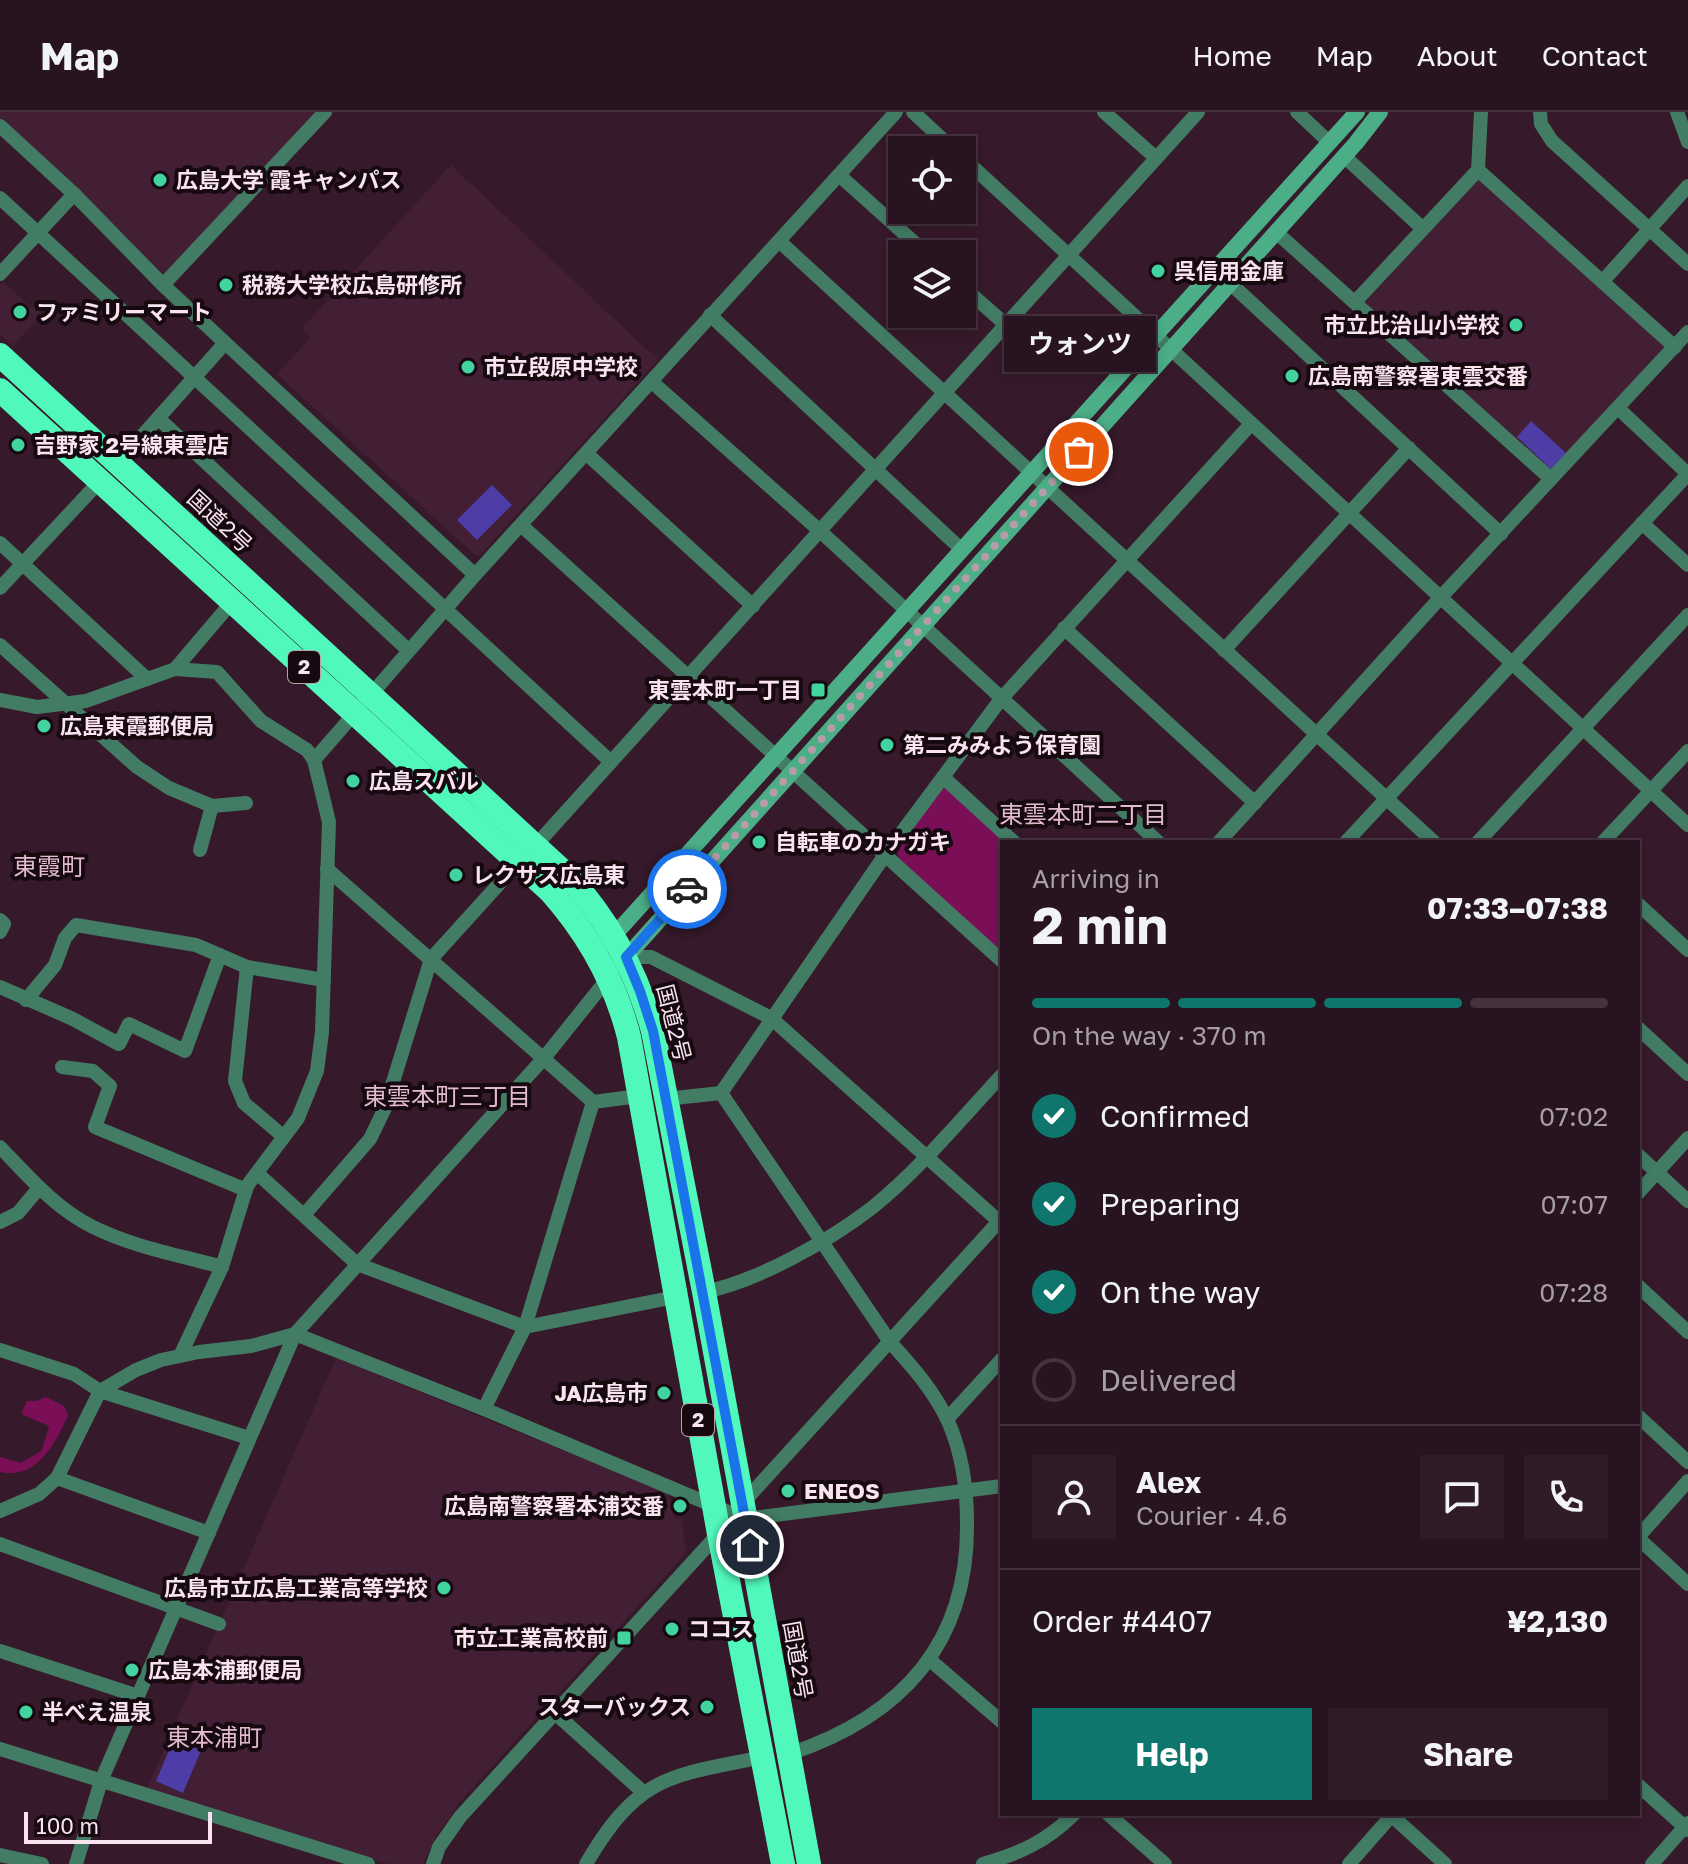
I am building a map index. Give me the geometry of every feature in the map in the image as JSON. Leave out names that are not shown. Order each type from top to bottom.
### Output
[{"type":"highway","name":"国道2号","points":[[0,355],[369,693],[527,854],[597,954],[609,977],[629,1037],[675,1297],[734,1511],[789,1754],[809,1864]]},
{"type":"highway","name":"国道2号","points":[[0,390],[354,713],[527,854],[579,888],[620,946],[649,1015],[704,1292],[734,1511],[719,1534],[783,1864]]},
{"type":"street","points":[[163,285],[325,112]]},
{"type":"street","points":[[314,760],[369,693],[896,112]]},
{"type":"street","points":[[913,112],[939,136]]},
{"type":"street","points":[[1104,112],[1156,158]]},
{"type":"street","points":[[304,1215],[370,1139],[385,1108],[431,959],[1198,112]]},
{"type":"street","points":[[1297,112],[1330,143]]},
{"type":"street","points":[[76,1864],[101,1781],[295,1334],[544,1058],[609,977],[620,946],[776,756],[1357,112]]},
{"type":"street","points":[[597,954],[620,946],[793,772],[1380,112]]},
{"type":"street","points":[[1355,302],[1478,170],[1481,112]]},
{"type":"street","points":[[1540,112],[1545,134],[1648,231],[1688,264]]},
{"type":"street","points":[[1677,112],[1688,142]]},
{"type":"street","points":[[0,126],[74,194],[163,285],[475,575]]},
{"type":"street","points":[[1344,156],[1422,228]]},
{"type":"street","points":[[976,170],[1688,825]]},
{"type":"street","points":[[1478,170],[1675,347]]},
{"type":"street","points":[[839,175],[911,240]]},
{"type":"street","points":[[1603,281],[1688,186]]},
{"type":"street","points":[[0,274],[74,194]]},
{"type":"street","points":[[0,198],[611,762]]},
{"type":"street","points":[[1276,232],[1551,479]]},
{"type":"street","points":[[779,241],[1432,840]]},
{"type":"street","points":[[1230,283],[1501,534]]},
{"type":"street","points":[[976,298],[1005,324]]},
{"type":"street","points":[[710,315],[962,550]]},
{"type":"street","points":[[1221,840],[1440,598],[1688,332]]},
{"type":"street","points":[[118,463],[225,343]]},
{"type":"street","points":[[652,382],[820,531],[1156,840]]},
{"type":"street","points":[[1348,840],[1688,474],[1618,408]]},
{"type":"street","points":[[158,418],[408,650]]},
{"type":"street","points":[[721,1093],[885,855],[1001,699],[1250,425]]},
{"type":"street","points":[[1224,650],[1409,448]]},
{"type":"street","points":[[587,454],[753,606]]},
{"type":"street","points":[[0,588],[100,481]]},
{"type":"street","points":[[1642,523],[1688,565]]},
{"type":"street","points":[[522,526],[1000,959]]},
{"type":"street","points":[[0,543],[147,679]]},
{"type":"street","points":[[175,669],[232,602]]},
{"type":"street","points":[[1480,840],[1688,615]]},
{"type":"street","points":[[1064,628],[1255,803]]},
{"type":"street","points":[[0,645],[137,767],[169,788],[212,806],[246,803]]},
{"type":"street","points":[[0,700],[37,707],[66,704],[86,701],[175,669],[217,672],[261,721],[307,750],[314,760],[329,822],[324,980],[317,1071],[298,1118],[246,1190],[222,1267],[180,1356]]},
{"type":"street","points":[[1605,840],[1688,751]]},
{"type":"street","points":[[943,777],[1012,840]]},
{"type":"street","points":[[200,850],[212,806]]},
{"type":"street","points":[[327,869],[593,1102],[639,1096]]},
{"type":"street","points":[[1640,906],[1688,950]]},
{"type":"street","points":[[0,920],[4,924],[0,932]]},
{"type":"street","points":[[26,1000],[55,965],[65,938],[76,925],[196,945],[247,967],[324,980]]},
{"type":"street","points":[[620,946],[651,957],[771,1018],[1000,1220]]},
{"type":"street","points":[[0,987],[73,1019],[119,1044],[129,1024],[185,1051],[220,955]]},
{"type":"street","points":[[247,967],[235,1081],[244,1103],[284,1137]]},
{"type":"street","points":[[1640,1030],[1688,1074]]},
{"type":"street","points":[[62,1067],[93,1071],[110,1086],[95,1127],[246,1190]]},
{"type":"street","points":[[704,1292],[788,1260],[873,1207],[1000,1077]]},
{"type":"street","points":[[665,1099],[721,1093]]},
{"type":"street","points":[[721,1093],[890,1342],[919,1374],[947,1419],[958,1449],[967,1491],[968,1551],[956,1610],[930,1660],[887,1705],[851,1728],[789,1754]]},
{"type":"street","points":[[484,1409],[525,1327],[593,1102]]},
{"type":"street","points":[[1640,1191],[1688,1138]]},
{"type":"street","points":[[0,1147],[39,1188],[90,1226],[134,1244],[222,1267]]},
{"type":"street","points":[[1640,1157],[1688,1201]]},
{"type":"street","points":[[257,1173],[357,1264],[525,1327],[675,1297]]},
{"type":"street","points":[[0,1222],[18,1213],[39,1188]]},
{"type":"street","points":[[734,1511],[1000,1222]]},
{"type":"street","points":[[1640,1288],[1688,1332]]},
{"type":"street","points":[[0,1511],[39,1494],[57,1478],[100,1391],[136,1370],[180,1356],[251,1346],[295,1334],[734,1511],[1000,1486]]},
{"type":"street","points":[[0,1350],[74,1374],[100,1391],[249,1438]]},
{"type":"street","points":[[947,1419],[1000,1361]]},
{"type":"street","points":[[1640,1418],[1688,1462]]},
{"type":"street","points":[[57,1478],[209,1533]]},
{"type":"street","points":[[1640,1536],[1688,1481]]},
{"type":"street","points":[[433,1864],[439,1847],[460,1817],[719,1534]]},
{"type":"street","points":[[1640,1540],[1688,1584]]},
{"type":"street","points":[[0,1544],[219,1624]]},
{"type":"street","points":[[0,1651],[138,1696]]},
{"type":"street","points":[[930,1660],[1000,1720]]},
{"type":"street","points":[[555,1713],[643,1792]]},
{"type":"street","points":[[0,1749],[362,1863]]},
{"type":"street","points":[[586,1864],[621,1812],[643,1792],[684,1773],[763,1757]]},
{"type":"street","points":[[1640,1787],[1687,1826],[1652,1864]]},
{"type":"street","points":[[983,1864],[1020,1853],[1044,1839],[1072,1816]]},
{"type":"street","points":[[1110,1816],[1165,1864]]},
{"type":"street","points":[[1349,1864],[1389,1816]]},
{"type":"street","points":[[1393,1816],[1445,1864]]},
{"type":"street","points":[[0,1855],[42,1864]]},
{"type":"shaded area","name":"広島大学 霞キャンパス","points":[[0,112],[317,112],[167,275],[160,276],[127,246],[131,241],[0,119]]},
{"type":"shaded area","name":"市立段原中学校","points":[[451,165],[658,360],[480,555],[475,555],[277,374],[311,337],[302,328]]},
{"type":"shaded area","name":"市立比治山小学校","points":[[1478,178],[1666,349],[1550,475],[1366,306],[1366,302]]},
{"type":"shaded area","points":[[2,281],[42,314],[13,346],[0,334]]},
{"type":"shaded area","points":[[1531,421],[1566,453],[1551,469],[1517,437]]},
{"type":"shaded area","points":[[492,485],[512,505],[477,540],[457,520]]},
{"type":"shaded area","points":[[948,786],[1006,840],[1000,840],[1000,952],[899,859],[897,851],[941,787]]},
{"type":"shaded area","name":"広島市立広島工業高等学校","points":[[336,1358],[668,1493],[675,1517],[682,1519],[686,1553],[461,1801],[438,1833],[423,1864],[389,1864],[146,1790]]},
{"type":"shaded area","points":[[46,1397],[64,1406],[68,1415],[58,1437],[35,1465],[13,1473],[0,1472],[0,1457],[21,1463],[41,1451],[49,1428],[23,1415],[22,1411],[27,1401]]},
{"type":"shaded area","points":[[175,1736],[202,1748],[183,1793],[156,1781]]},
{"type":"way so far","points":[[687,889],[1079,452]]},
{"type":"place","name":"広島大学 霞キャンパス","points":[[160,180]]},
{"type":"place","name":"呉信用金庫","points":[[1158,271]]},
{"type":"place","name":"税務大学校広島研修所","points":[[226,285]]},
{"type":"place","name":"ファミリーマート","points":[[20,312]]},
{"type":"place","name":"市立比治山小学校","points":[[1516,325]]},
{"type":"place","name":"市立段原中学校","points":[[468,367]]},
{"type":"place","name":"広島南警察署東雲交番","points":[[1292,376]]},
{"type":"place","name":"吉野家 2号線東雲店","points":[[18,445]]},
{"type":"place","name":"ウォンツ","points":[[1079,452]]},
{"type":"place","name":"東雲本町一丁目","points":[[818,690]]},
{"type":"place","name":"広島東霞郵便局","points":[[44,726]]},
{"type":"place","name":"第二みみよう保育園","points":[[887,745]]},
{"type":"place","name":"広島スバル","points":[[353,781]]},
{"type":"place","name":"自転車のカナガキ","points":[[759,842]]},
{"type":"place","name":"レクサス広島東","points":[[456,875]]},
{"type":"place","name":"JA広島市","points":[[664,1393]]},
{"type":"place","name":"ENEOS","points":[[788,1491]]},
{"type":"place","name":"広島南警察署本浦交番","points":[[680,1506]]},
{"type":"place","name":"広島市立広島工業高等学校","points":[[444,1588]]},
{"type":"place","name":"ココス","points":[[672,1629]]},
{"type":"place","name":"市立工業高校前","points":[[624,1638]]},
{"type":"place","name":"広島本浦郵便局","points":[[132,1670]]},
{"type":"place","name":"スターバックス","points":[[707,1707]]},
{"type":"place","name":"半べえ温泉","points":[[26,1712]]},
{"type":"district","name":"東雲本町二丁目","points":[[1083,815]]},
{"type":"district","name":"東霞町","points":[[49,867]]},
{"type":"district","name":"東雲本町三丁目","points":[[447,1097]]},
{"type":"district","name":"東本浦町","points":[[214,1738]]},
{"type":"route","points":[[687,889],[626,957],[653,1031],[750,1545]]}]
